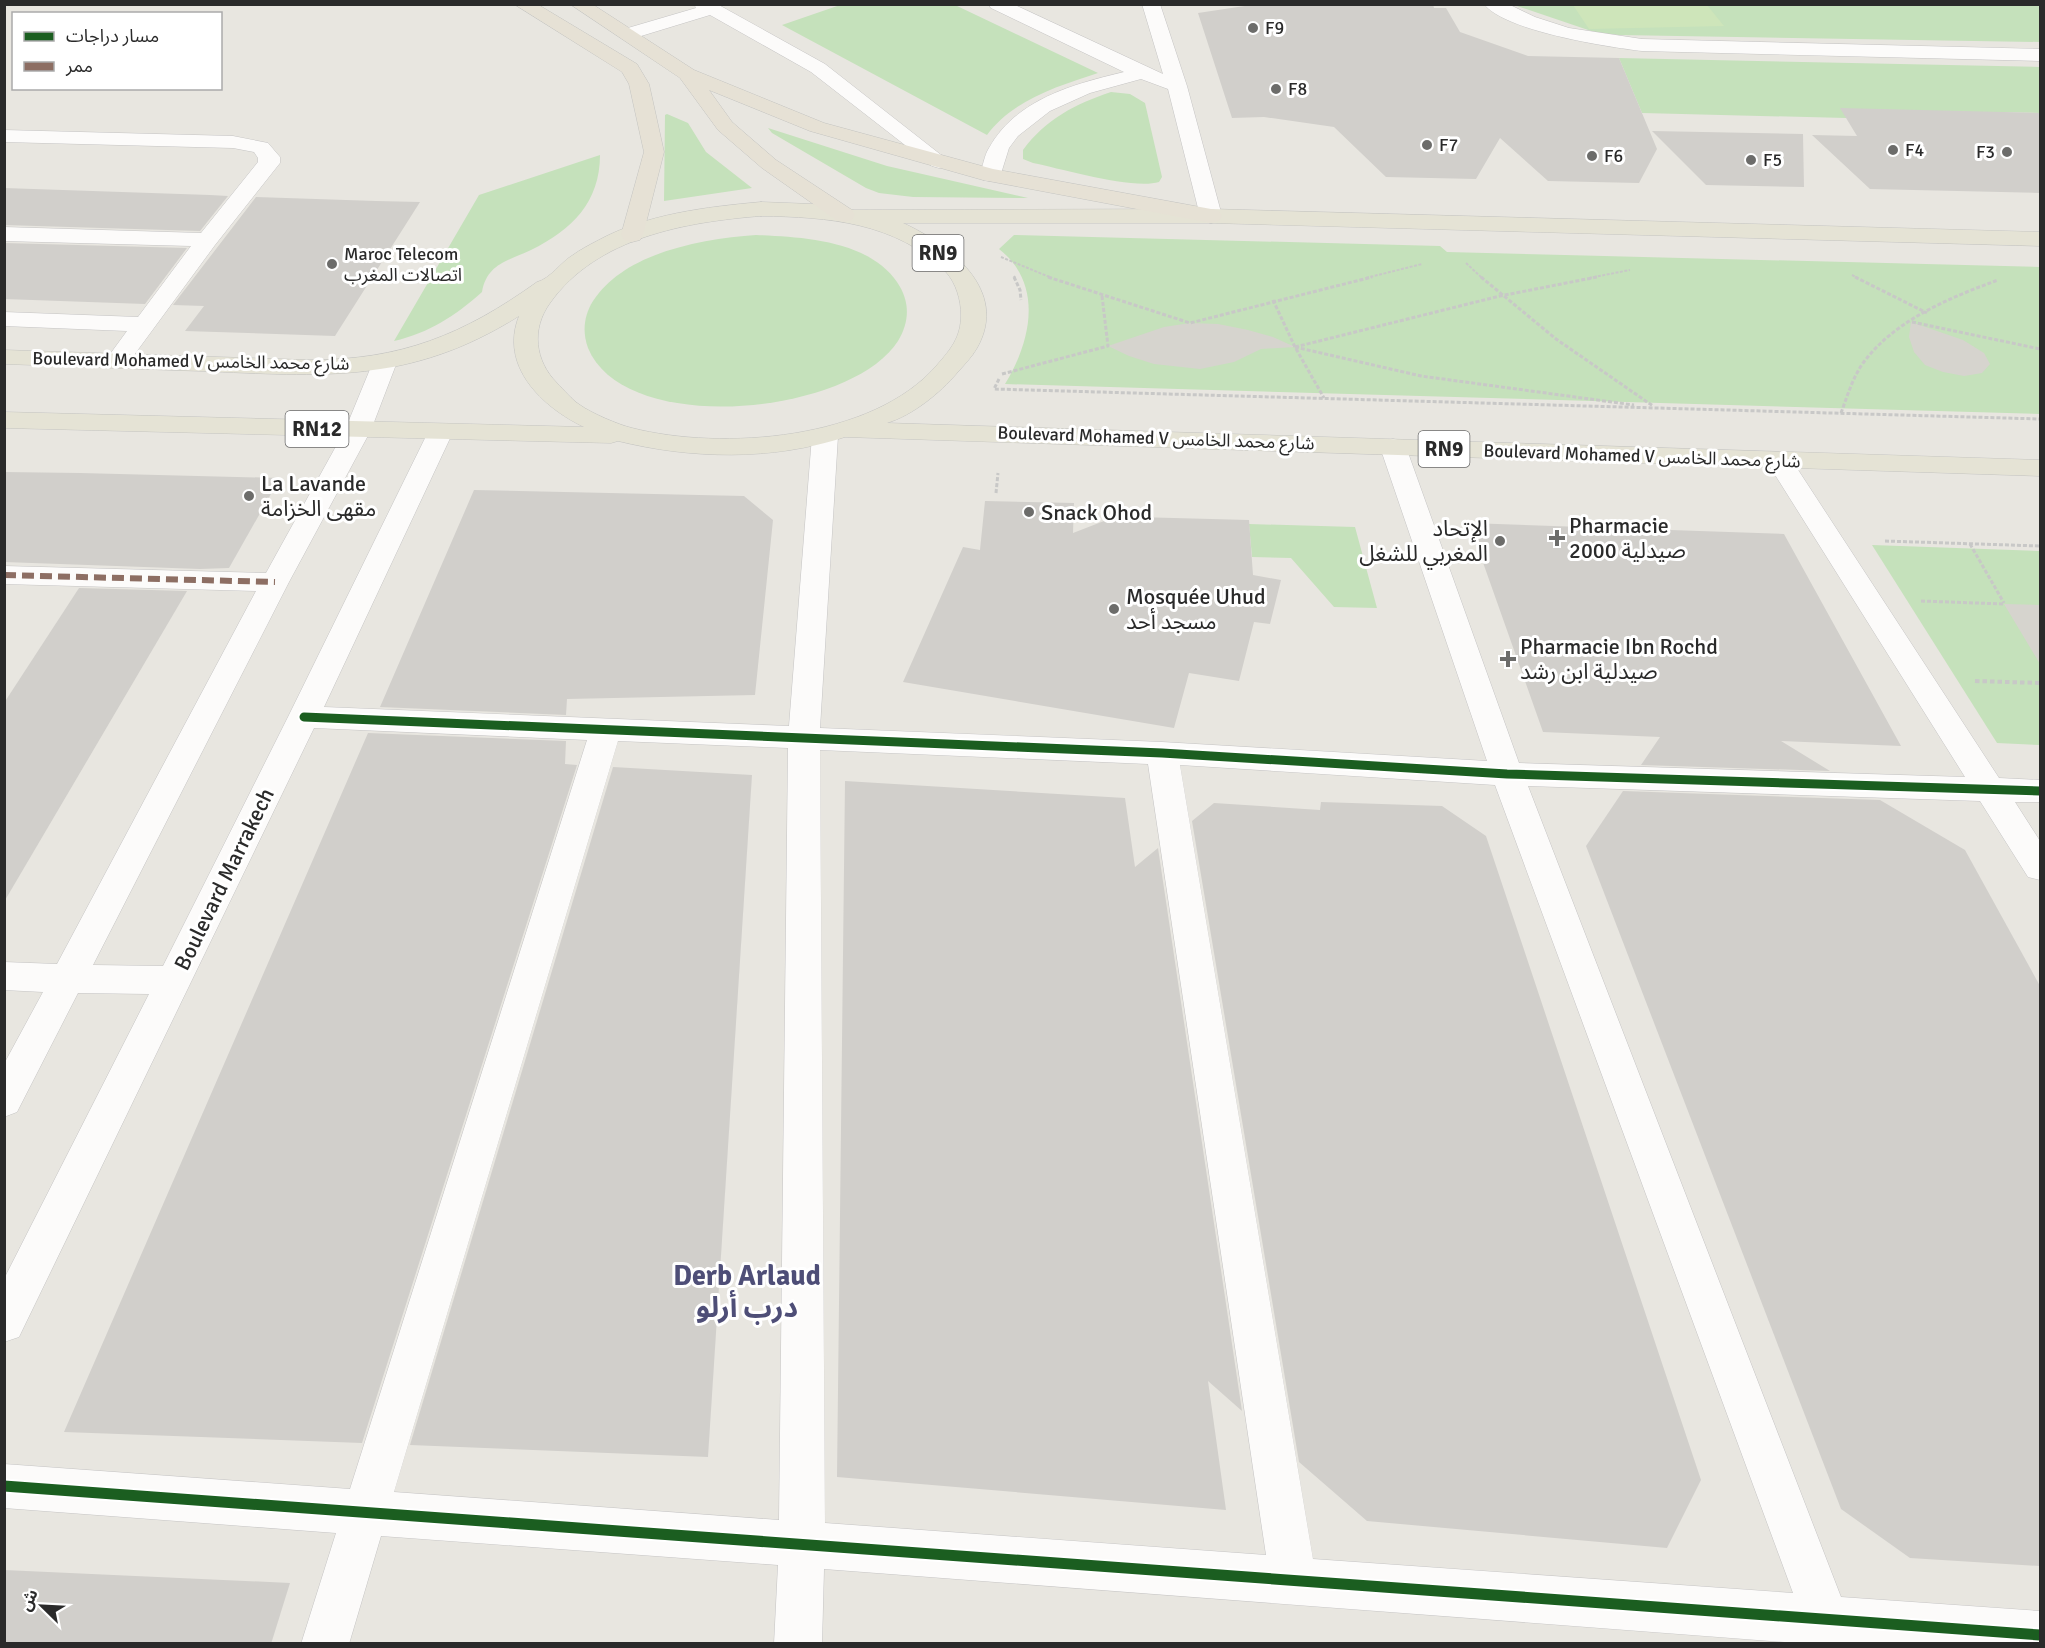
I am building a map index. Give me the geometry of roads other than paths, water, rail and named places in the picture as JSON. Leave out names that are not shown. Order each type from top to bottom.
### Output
[{"type":"highway","points":[[523,4],[622,63],[630,69],[639,84],[654,152],[632,235]]},
{"type":"highway","name":"RN9","points":[[579,4],[687,74],[725,126],[769,164],[846,216]]},
{"type":"highway","points":[[687,74],[817,127],[939,162],[1091,195],[1211,216]]},
{"type":"main road","name":"RN9","points":[[846,216],[902,232],[943,257],[964,280],[971,297],[974,315],[968,342],[958,361],[942,379],[908,403],[879,418],[836,433],[782,444],[724,448],[667,444],[629,435],[584,418],[561,404],[543,387],[528,360],[526,331],[532,313],[543,294],[569,269],[587,256],[632,235],[677,221],[736,211],[798,210],[846,216],[1211,216],[2040,239]]},
{"type":"main road","name":"Boulevard Mohamed V شارع محمد الخامس","points":[[4,357],[333,367],[385,362],[428,351],[482,326],[524,303],[569,269]]},
{"type":"main road","name":"RN12","points":[[4,420],[629,435]]},
{"type":"main road","name":"Boulevard Mohamed V شارع محمد الخامس","points":[[836,433],[1002,432],[1780,462],[2040,468]]},
{"type":"street","points":[[997,4],[1143,73],[1177,86]]},
{"type":"street","points":[[1151,4],[1177,86],[1211,216]]},
{"type":"street","points":[[1493,4],[1525,19],[1563,32],[1642,45],[2040,55]]},
{"type":"street","points":[[628,34],[707,7],[818,68],[939,162]]},
{"type":"street","points":[[991,175],[999,148],[1028,116],[1077,91],[1143,73]]},
{"type":"street","points":[[4,136],[233,142],[261,147],[269,157],[269,163],[207,240],[117,361]]},
{"type":"street","points":[[4,234],[207,240]]},
{"type":"street","points":[[4,319],[145,324]]},
{"type":"street","points":[[4,1101],[70,980],[275,582],[358,430],[385,362]]},
{"type":"street","name":"Boulevard Marrakech","points":[[4,1323],[304,717],[440,432]]},
{"type":"street","points":[[798,1644],[802,1544],[804,738],[836,433]]},
{"type":"street","points":[[1393,447],[1507,774],[1831,1632]]},
{"type":"street","points":[[1780,462],[2040,868]]},
{"type":"street","points":[[4,575],[275,582]]},
{"type":"street","points":[[304,717],[1162,753],[1507,774],[2040,791]]},
{"type":"street","points":[[325,1644],[606,730]]},
{"type":"street","points":[[1162,753],[1293,1580]]},
{"type":"street","points":[[4,976],[70,980],[175,980]]},
{"type":"street","points":[[4,1486],[1293,1580],[1831,1632],[2040,1635]]},
{"type":"place","name":"F9","points":[[1253,28]]},
{"type":"place","name":"F8","points":[[1276,89]]},
{"type":"place","name":"F7","points":[[1427,145]]},
{"type":"place","name":"F4","points":[[1893,150]]},
{"type":"place","name":"F3","points":[[2007,152]]},
{"type":"place","name":"F6","points":[[1592,156]]},
{"type":"place","name":"F5","points":[[1751,160]]},
{"type":"place","name":"Maroc Telecom اتصالات المغرب","points":[[332,264]]},
{"type":"place","name":"La Lavande مقهى الخزامة","points":[[249,496]]},
{"type":"place","name":"Snack Ohod","points":[[1029,512]]},
{"type":"place","name":"Pharmacie 2000 صيدلية","points":[[1557,538]]},
{"type":"place","name":"الإتحاد المغربي للشغل","points":[[1500,541]]},
{"type":"place","name":"Mosquée Uhud مسجد أحد","points":[[1114,609]]},
{"type":"place","name":"Pharmacie Ibn Rochd صيدلية ابن رشد","points":[[1508,659]]},
{"type":"district","name":"Derb Arlaud درب أرلو","points":[[747,1292]]}]
